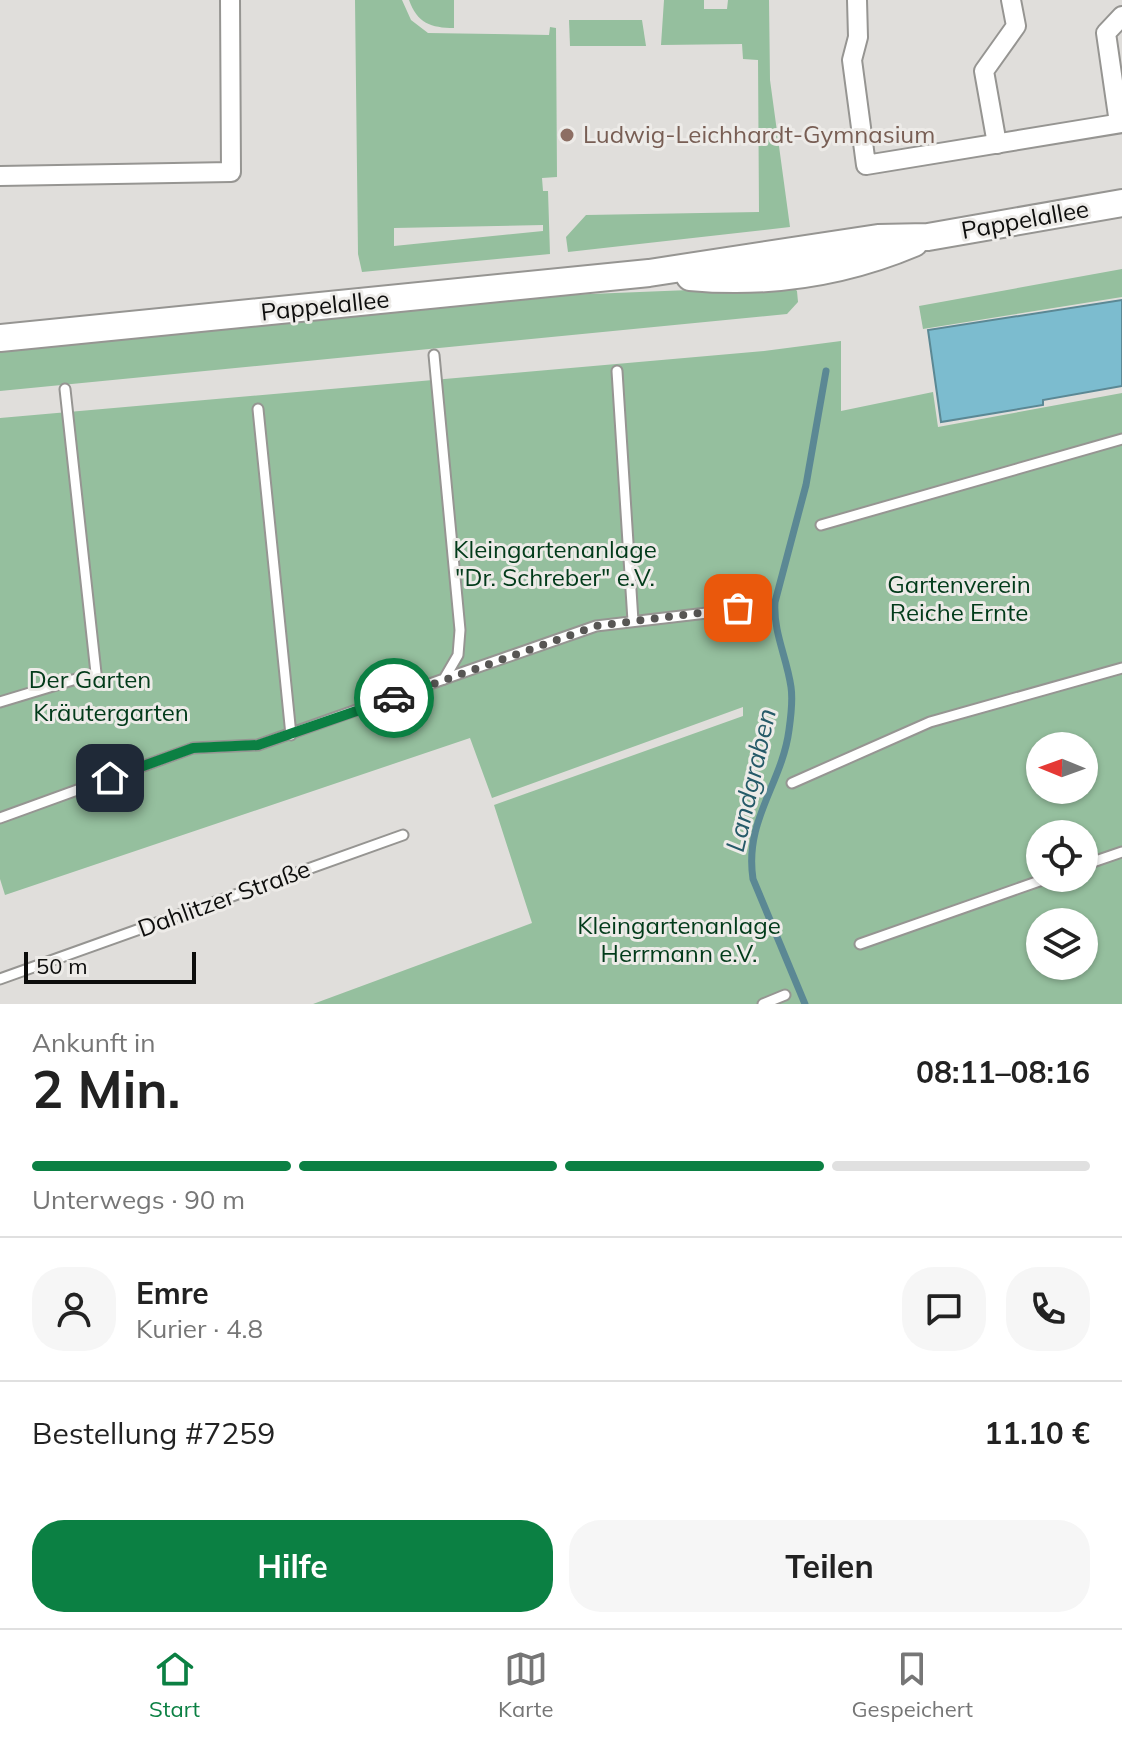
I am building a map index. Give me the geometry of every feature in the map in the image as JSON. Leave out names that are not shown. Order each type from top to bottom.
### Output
[{"type":"main road","name":"Pappelallee","points":[[0,338],[649,273],[878,238],[928,237],[1122,203]]},
{"type":"street","points":[[0,176],[231,172],[230,0]]},
{"type":"street","points":[[857,0],[858,37],[852,60],[866,165],[1120,123],[1106,33],[1122,16]]},
{"type":"street","points":[[997,144],[984,71],[1016,26],[1011,0]]},
{"type":"lane","points":[[434,355],[460,630],[458,655],[444,679]]},
{"type":"lane","points":[[617,371],[633,621]]},
{"type":"lane","points":[[0,702],[96,673],[65,389]]},
{"type":"lane","points":[[258,409],[291,735]]},
{"type":"lane","points":[[821,525],[1122,439]]},
{"type":"lane","points":[[0,818],[193,748],[258,745],[291,735],[596,626],[758,607]]},
{"type":"lane","points":[[792,783],[930,722],[1122,668]]},
{"type":"lane","name":"Dahlitzer Straße","points":[[0,979],[403,835]]},
{"type":"lane","points":[[1098,860],[1122,852]]},
{"type":"lane","points":[[860,944],[1026,886]]},
{"type":"lane","points":[[763,1004],[785,995]]},
{"type":"green space","points":[[355,0],[402,0],[411,20],[428,33],[549,35],[550,27],[556,28],[557,177],[542,178],[543,191],[548,191],[550,254],[362,272],[358,254]],"holes":[[[543,225],[543,231],[394,246],[394,228]]]},
{"type":"green space","points":[[409,0],[454,0],[454,28],[426,23],[416,14]]},
{"type":"green space","points":[[664,0],[704,0],[704,9],[727,9],[728,0],[769,0],[770,80],[790,227],[568,252],[566,237],[586,215],[759,212],[758,60],[743,59],[742,44],[661,45]]},
{"type":"green space","points":[[569,20],[642,20],[646,46],[570,46]]},
{"type":"green space","points":[[1122,269],[1122,297],[923,329],[919,306]]},
{"type":"green space","points":[[792,286],[797,291],[798,302],[787,314],[0,391],[0,348],[565,295]]},
{"type":"green space","points":[[841,341],[841,411],[933,392],[938,427],[1122,393],[1122,1004],[313,1004],[532,923],[494,805],[743,716],[743,707],[492,798],[470,738],[5,895],[0,879],[0,418],[764,351]]},
{"type":"water","points":[[1122,300],[1122,386],[1043,400],[1043,405],[941,422],[928,330]]},
{"type":"waterway","name":"Landgraben","points":[[805,1004],[753,879],[752,858],[759,820],[779,768],[789,730],[792,692],[776,624],[775,602],[806,485],[826,371]]},
{"type":"way so far","points":[[394,698],[596,626],[738,608]]},
{"type":"place","name":"Ludwig-Leichhardt-Gymnasium","points":[[567,135]]},
{"type":"route","points":[[110,778],[193,748],[258,745],[394,698]]},
{"type":"park label","name":"Kleingartenanlage \"Dr. Schreber\" e.V.","points":[[555,564]]},
{"type":"park label","name":"Gartenverein Reiche Ernte","points":[[959,599]]},
{"type":"park label","name":"Der Garten","points":[[90,680]]},
{"type":"park label","name":"Kräutergarten","points":[[111,713]]},
{"type":"park label","name":"Kleingartenanlage Herrmann e.V.","points":[[679,940]]}]
